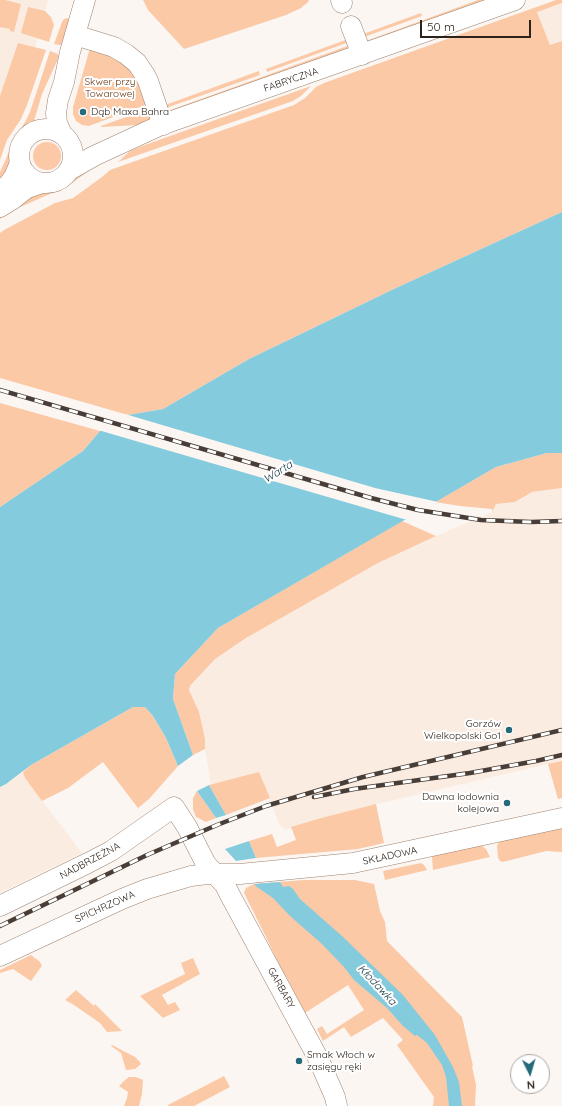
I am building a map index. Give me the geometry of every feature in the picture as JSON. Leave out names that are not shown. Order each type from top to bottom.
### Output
[{"type":"street","points":[[61,132],[57,123],[56,113],[58,100],[85,0]]},
{"type":"street","name":"FABRYCZNA","points":[[71,169],[94,156],[163,125],[516,0]]},
{"type":"street","points":[[350,26],[362,55]]},
{"type":"street","points":[[72,44],[114,47],[132,58],[148,81],[163,125]]},
{"type":"street","points":[[32,132],[46,128],[61,132],[68,138],[74,156],[71,169],[60,180],[50,183],[42,183],[33,180],[22,170],[19,151],[21,145],[28,136],[32,132],[37,127],[51,82],[72,44]]},
{"type":"street","points":[[0,192],[14,177],[20,162]]},
{"type":"street","points":[[0,207],[27,188],[42,183]]},
{"type":"street","name":"GARBARY","points":[[174,807],[187,827],[206,864],[225,884],[230,896],[318,1058],[335,1097],[337,1106]]},
{"type":"street","name":"NADBRZEŻNA","points":[[0,906],[111,851],[174,807]]},
{"type":"street","name":"SKŁADOWA","points":[[216,874],[240,874],[353,863],[562,818]]},
{"type":"street","name":"SPICHRZOWA","points":[[0,956],[146,889],[191,876],[216,874]]},
{"type":"shaded area","points":[[0,0],[48,0],[35,47],[0,145]]},
{"type":"shaded area","points":[[562,3],[562,41],[550,45],[537,11]]},
{"type":"shaded area","points":[[562,488],[562,798],[558,799],[548,764],[356,809],[321,818],[285,830],[279,824],[262,780],[212,791],[205,749],[205,739],[189,691],[190,687],[215,659],[246,638],[378,563],[492,512],[496,504],[515,502],[532,492]]},
{"type":"shaded area","points":[[23,772],[25,778],[82,853],[0,893],[0,787]]},
{"type":"green space","points":[[0,0],[21,4],[14,32],[10,31],[10,29],[0,27]]},
{"type":"green space","points":[[143,0],[309,0],[301,8],[286,15],[184,49],[148,10]]},
{"type":"green space","points":[[478,0],[489,0],[369,43],[366,41]]},
{"type":"green space","points":[[556,0],[562,0],[562,3],[537,12],[550,45],[562,41],[562,212],[396,288],[249,359],[163,409],[128,415],[0,378],[0,233],[4,230],[55,203],[73,198],[110,170],[294,105],[305,98],[316,87],[324,83]]},
{"type":"green space","points":[[28,7],[45,11],[51,17],[54,25],[49,42],[21,33]]},
{"type":"green space","points":[[421,13],[422,16],[364,37],[363,34]]},
{"type":"green space","points":[[67,18],[71,20],[63,43],[60,45],[54,44],[62,22]]},
{"type":"green space","points":[[351,38],[352,41],[267,72],[266,69]]},
{"type":"green space","points":[[18,43],[46,50],[27,105],[21,119],[7,140],[0,160],[0,96]]},
{"type":"green space","points":[[353,44],[354,46],[171,114],[165,112]]},
{"type":"green space","name":"Skwer przy Towarowej","points":[[90,48],[109,53],[134,72],[148,104],[89,126],[82,125],[76,121],[73,114],[73,107]]},
{"type":"green space","points":[[50,51],[58,54],[59,57],[42,94],[34,121],[20,134],[15,143],[12,164],[0,185],[0,172],[13,142],[30,112]]},
{"type":"green space","points":[[259,71],[260,75],[166,108],[165,105]]},
{"type":"green space","points":[[311,86],[301,96],[293,101],[118,162],[130,151],[142,146]]},
{"type":"green space","points":[[154,107],[157,117],[138,125],[101,127],[101,126]]},
{"type":"green space","points":[[47,142],[57,146],[61,156],[57,166],[47,170],[37,166],[33,156],[37,146]]},
{"type":"green space","points":[[92,164],[90,170],[68,186],[18,208],[0,219],[0,213],[40,190],[49,190],[61,187],[75,175]]},
{"type":"green space","points":[[0,403],[100,431],[83,451],[0,507]]},
{"type":"green space","points":[[547,453],[562,453],[562,488],[532,492],[515,502],[496,504],[492,512],[492,509],[435,502],[496,467]]},
{"type":"green space","points":[[402,521],[436,536],[378,563],[246,638],[215,659],[190,686],[189,690],[199,712],[205,739],[205,749],[193,755],[173,699],[175,674],[218,628]]},
{"type":"green space","points":[[133,707],[145,707],[153,716],[166,738],[178,766],[149,799],[138,808],[103,762],[68,788],[42,801],[25,778],[23,772],[31,765]]},
{"type":"green space","points":[[562,761],[562,798],[558,799],[548,764]]},
{"type":"green space","points":[[259,772],[270,798],[226,815],[209,785]]},
{"type":"green space","points":[[197,791],[216,818],[206,822],[196,817],[193,809],[193,798]]},
{"type":"green space","points":[[376,804],[384,843],[358,849],[256,858],[249,841],[272,834],[277,847],[296,840],[291,827]]},
{"type":"green space","points":[[562,826],[562,852],[546,851],[503,862],[498,858],[497,846],[500,840]]},
{"type":"green space","points":[[479,844],[486,849],[490,857],[433,870],[433,855]]},
{"type":"green space","points":[[421,863],[427,870],[385,880],[383,871]]},
{"type":"green space","points":[[304,880],[355,880],[374,884],[380,911],[385,922],[387,941],[462,1017],[476,1085],[475,1106],[433,1106],[434,1097],[397,1045],[403,1040],[383,1018],[351,1037],[344,1027],[323,1041],[317,1029],[322,1026],[327,1034],[364,1010],[348,985],[305,1013],[284,975],[244,893],[246,888],[254,884]]},
{"type":"green space","points":[[31,955],[40,962],[42,966],[31,981],[13,969],[0,973],[0,970]]},
{"type":"green space","points":[[193,958],[200,974],[162,995],[168,1005],[175,1002],[180,1010],[163,1018],[140,996],[185,974],[181,963]]},
{"type":"green space","points":[[76,990],[94,1006],[95,1004],[122,1031],[107,1032],[100,1023],[65,1000]]},
{"type":"green space","points":[[112,1045],[135,1057],[141,1064],[135,1069],[126,1070],[121,1053],[111,1046]]},
{"type":"green space","points":[[224,1076],[230,1087],[194,1106],[168,1106],[168,1105]]},
{"type":"green space","points":[[129,1077],[136,1077],[143,1080],[139,1106],[124,1106],[128,1092],[119,1086]]},
{"type":"water","name":"Warta","points":[[562,212],[562,453],[547,453],[496,467],[218,628],[175,674],[173,699],[193,755],[178,766],[166,738],[153,716],[145,707],[133,707],[31,765],[0,787],[0,507],[83,451],[100,431],[128,415],[163,409],[249,359],[396,288]]},
{"type":"water","points":[[209,785],[226,815],[216,818],[197,791]]},
{"type":"water","points":[[249,841],[256,858],[236,861],[225,849]]},
{"type":"water","name":"Kłodawka","points":[[280,882],[283,887],[289,886],[293,889],[300,899],[342,936],[403,995],[435,1035],[453,1067],[459,1082],[462,1106],[449,1106],[446,1077],[442,1065],[427,1043],[417,1035],[415,1036],[403,1026],[387,1008],[354,980],[322,944],[290,916],[273,898],[254,884]]},
{"type":"pier","points":[[125,414],[375,488],[438,502],[408,520],[98,430]]},
{"type":"railway","points":[[0,390],[371,498],[418,510],[481,520],[531,522],[562,521]]},
{"type":"railway","points":[[0,926],[147,855],[266,806],[363,777],[562,730]]},
{"type":"railway","points":[[314,797],[354,789],[470,773],[562,755]]},
{"type":"place","name":"Dąb Maxa Bahra","points":[[83,112]]},
{"type":"place","name":"Gorzów Wielkopolski Go1","points":[[509,730]]},
{"type":"place","name":"Dawna lodownia kolejowa","points":[[507,803]]},
{"type":"place","name":"Smak Włoch w zasięgu ręki","points":[[299,1061]]}]
